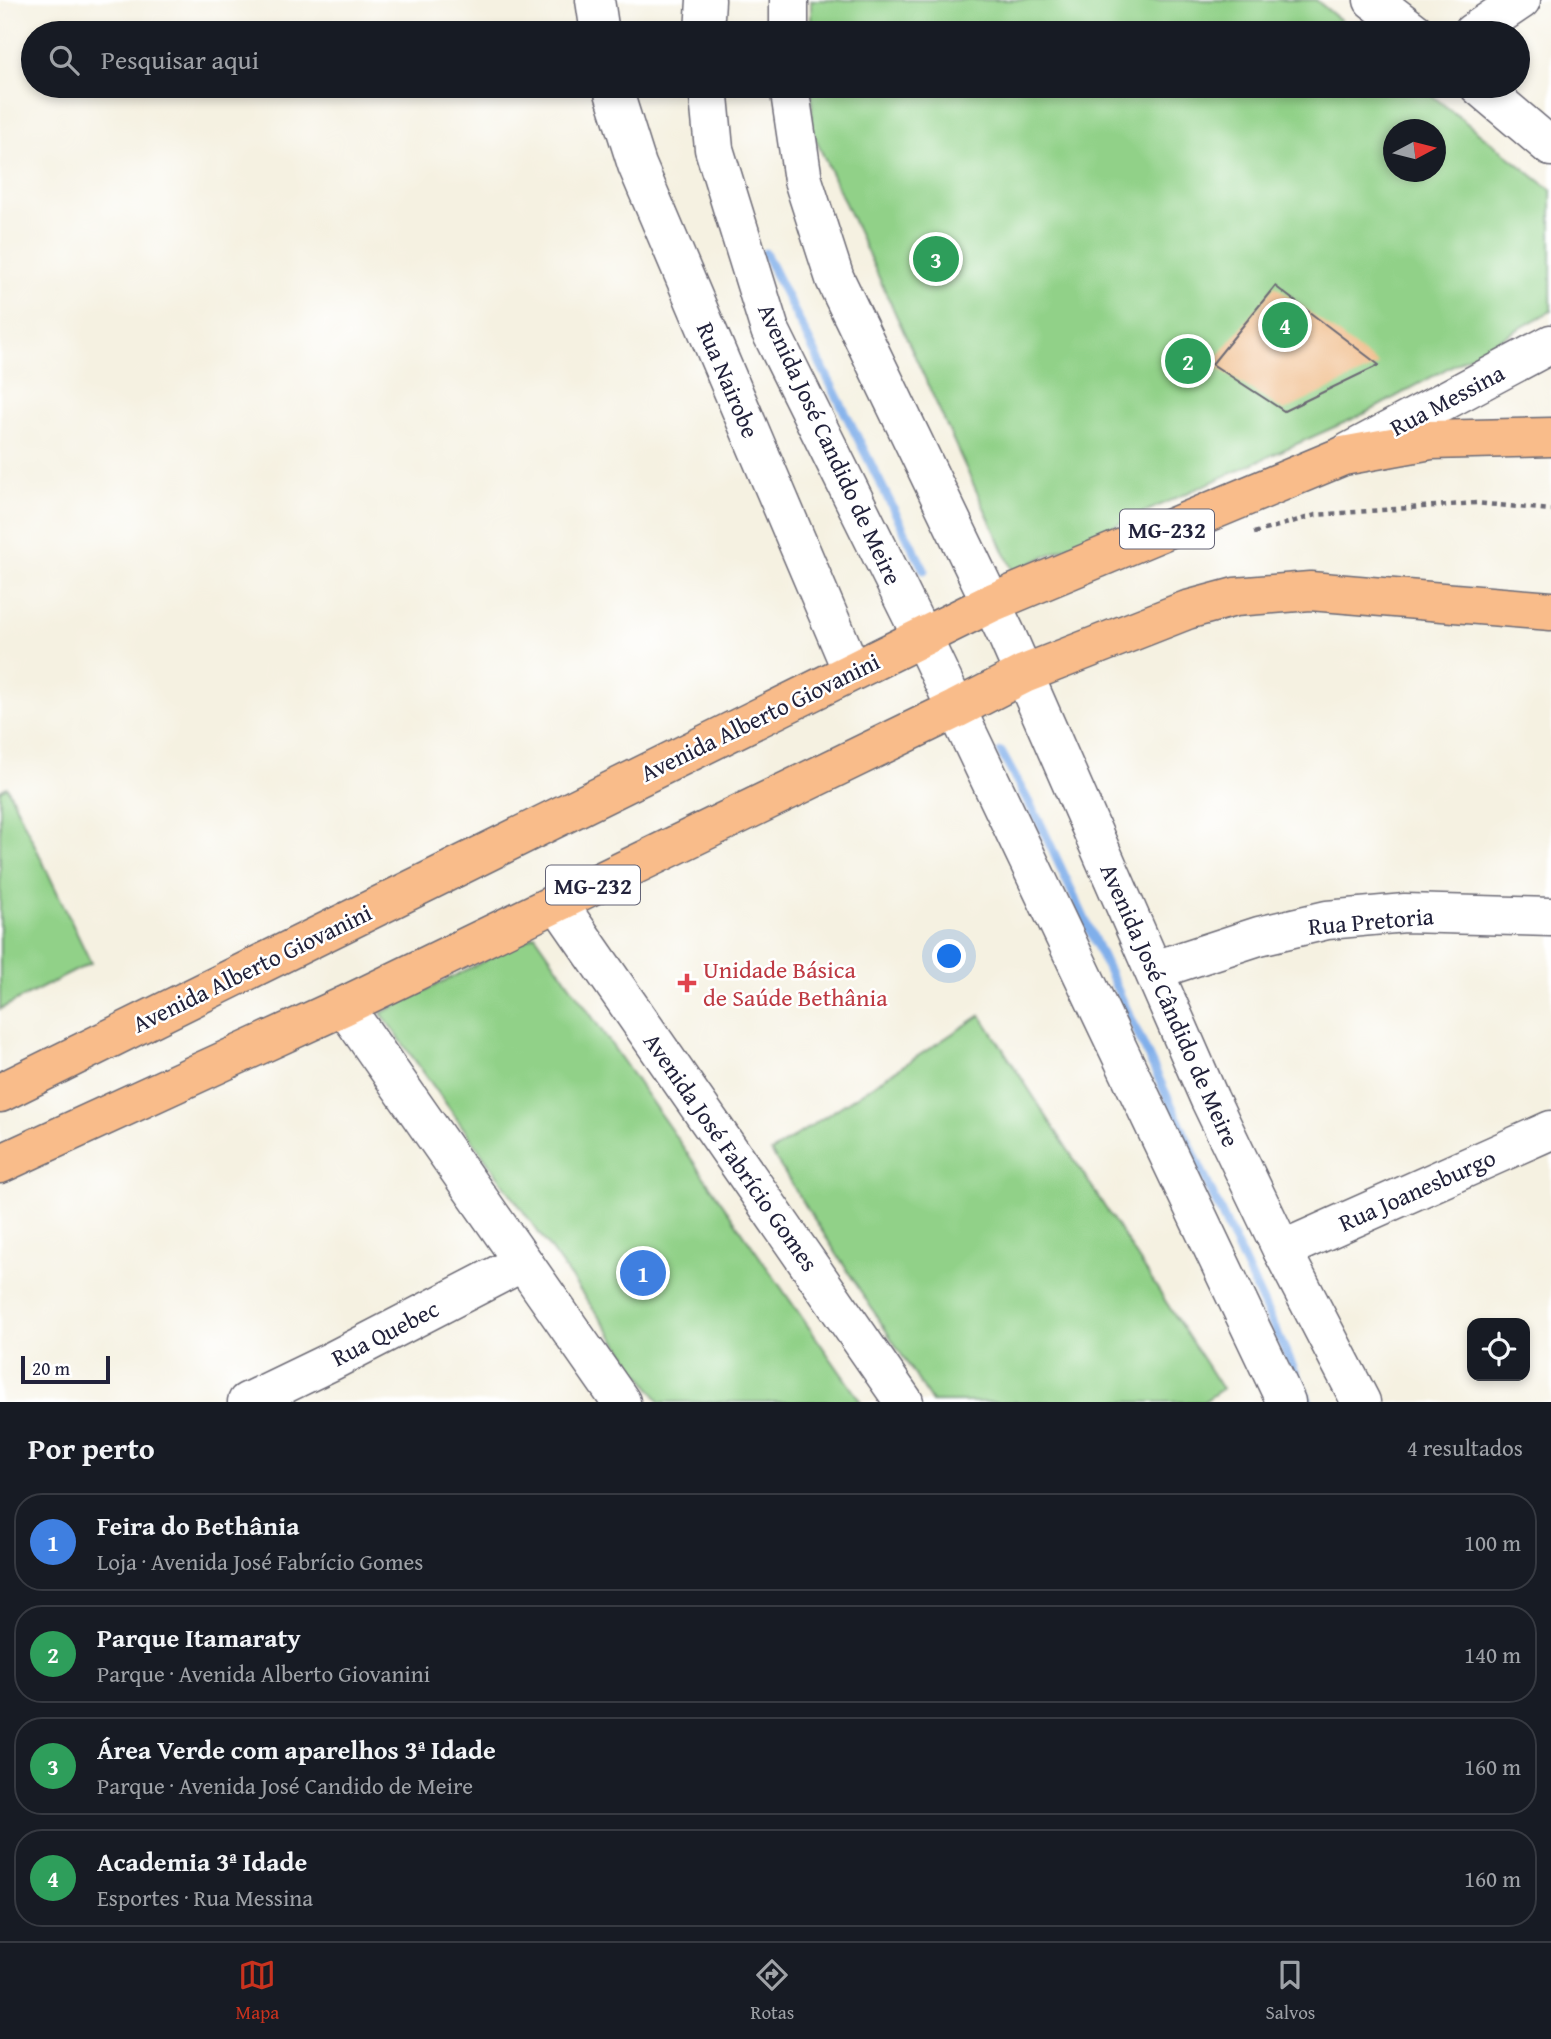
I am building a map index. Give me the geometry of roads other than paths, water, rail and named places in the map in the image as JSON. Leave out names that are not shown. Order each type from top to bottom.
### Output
[{"type":"main road","name":"Avenida Alberto Giovanini","points":[[0,1093],[991,603],[1343,456],[1431,440],[1551,437]]},
{"type":"main road","name":"MG-232","points":[[0,1164],[344,1006],[1024,674],[1187,610],[1235,597],[1310,591],[1551,611]]},
{"type":"street","points":[[595,0],[598,21]]},
{"type":"street","points":[[705,21],[706,0]]},
{"type":"street","points":[[789,0],[789,21]]},
{"type":"street","points":[[1373,0],[1400,21]]},
{"type":"street","points":[[1490,21],[1521,0]]},
{"type":"street","name":"Rua Nairobe","points":[[616,98],[637,165],[852,671]]},
{"type":"street","name":"Avenida José Candido de Meire","points":[[709,98],[714,149],[770,330],[922,637]]},
{"type":"street","points":[[791,98],[803,180],[835,279],[991,603]]},
{"type":"street","points":[[1493,98],[1551,147]]},
{"type":"street","name":"Rua Messina","points":[[1343,456],[1551,344]]},
{"type":"street","name":"Avenida José Cândido de Meire","points":[[991,603],[1210,1100],[1361,1402]]},
{"type":"street","points":[[922,637],[1286,1402]]},
{"type":"street","name":"Avenida José Fabrício Gomes","points":[[558,902],[904,1402]]},
{"type":"street","name":"Rua Pretoria","points":[[1155,970],[1259,936],[1327,920],[1405,913],[1551,917]]},
{"type":"street","points":[[344,1006],[621,1402]]},
{"type":"street","name":"Rua Joanesburgo","points":[[1283,1250],[1551,1130]]},
{"type":"street","name":"Rua Quebec","points":[[247,1402],[523,1262]]},
{"type":"waterway","points":[[765,253],[924,570]]},
{"type":"waterway","points":[[1001,752],[1041,825],[1309,1402]]},
{"type":"place","name":"Área Verde com aparelhos 3ª Idade","points":[[936,259]]},
{"type":"place","name":"Academia 3ª Idade","points":[[1285,325]]},
{"type":"place","name":"Parque Itamaraty","points":[[1188,361]]},
{"type":"place","name":"Unidade Básica de Saúde Bethânia","points":[[687,983]]},
{"type":"place","name":"Feira do Bethânia","points":[[643,1273]]}]
